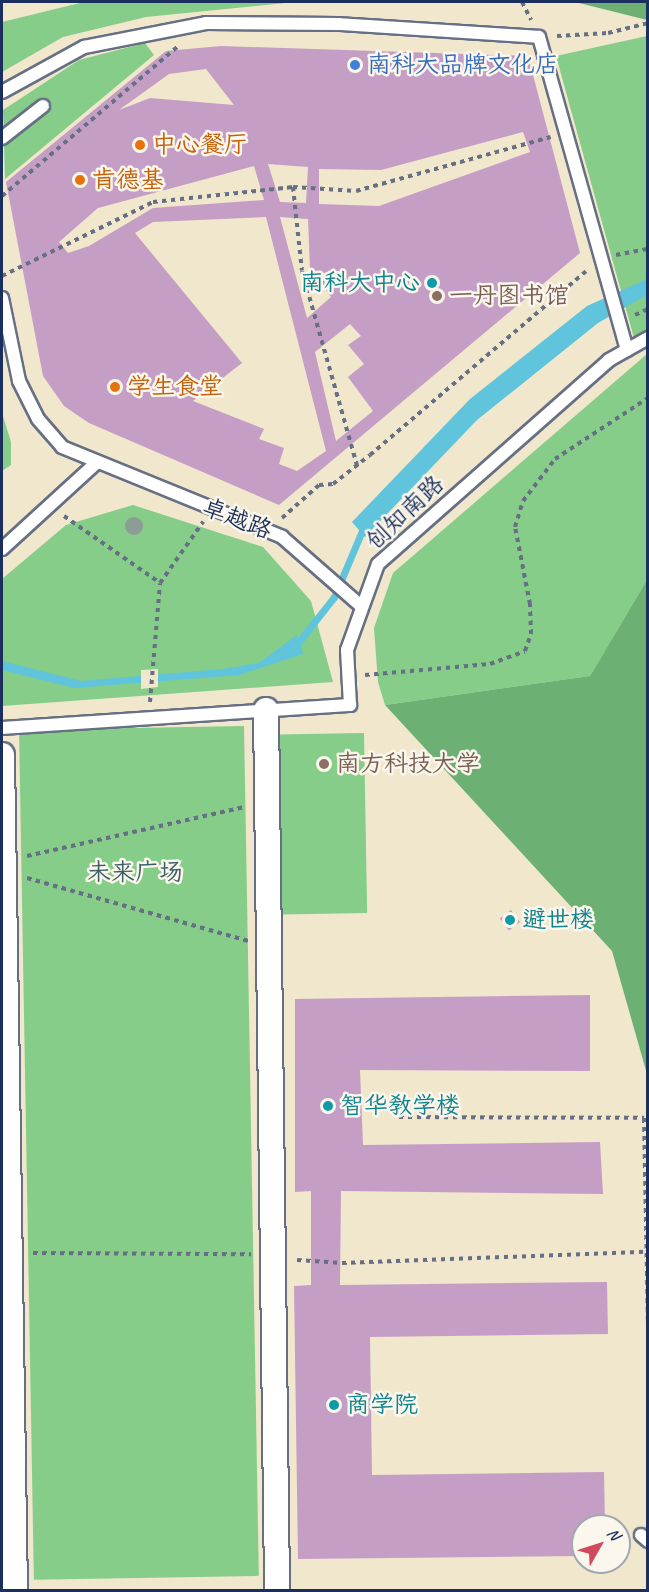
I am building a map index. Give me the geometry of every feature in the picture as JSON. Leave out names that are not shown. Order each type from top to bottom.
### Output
[{"type":"street","points":[[266,710],[269,801],[277,1590]]},
{"type":"street","points":[[2,755],[15,1590]]},
{"type":"lane","points":[[2,92],[84,47],[206,22],[339,24],[539,37],[627,350]]},
{"type":"lane","points":[[2,138],[43,106]]},
{"type":"lane","name":"卓越路","points":[[2,298],[19,381],[38,419],[62,447],[95,464],[282,537],[360,605]]},
{"type":"lane","name":"创知南路","points":[[2,728],[350,705],[347,650],[360,605],[378,564],[627,350],[648,338]]},
{"type":"lane","points":[[2,549],[95,464]]},
{"type":"path","points":[[2,196],[206,22]]},
{"type":"path","points":[[539,37],[608,33],[648,23]]},
{"type":"path","points":[[2,276],[153,202],[293,187],[357,191],[565,133]]},
{"type":"path","points":[[293,187],[302,271],[357,465]]},
{"type":"path","points":[[289,512],[319,485],[333,484],[357,465],[601,258],[648,249]]},
{"type":"path","points":[[349,676],[490,664],[525,651],[531,634],[530,604],[515,527],[523,501],[555,459],[648,398]]},
{"type":"path","points":[[48,505],[160,583]]},
{"type":"path","points":[[150,690],[150,665],[160,583],[212,509]]},
{"type":"path","points":[[3,866],[269,801]]},
{"type":"path","points":[[3,866],[270,947]]},
{"type":"path","points":[[399,1117],[644,1118],[648,1328]]},
{"type":"path","points":[[10,1253],[274,1254],[309,1263],[342,1263],[646,1252]]},
{"type":"green space","points":[[84,2],[295,2],[146,17],[63,37],[2,72],[2,22]]},
{"type":"green space","points":[[575,2],[647,2],[647,20]]},
{"type":"green space","points":[[647,36],[648,331],[634,338],[556,56]]},
{"type":"green space","points":[[145,43],[154,55],[5,179],[3,110],[79,60]]},
{"type":"green space","points":[[647,354],[647,580],[590,676],[385,705],[378,682],[374,628],[393,573]]},
{"type":"green space","points":[[2,413],[11,442],[11,465],[2,471]]},
{"type":"green space","points":[[133,505],[263,547],[311,601],[333,682],[2,706],[2,579],[66,525]]},
{"type":"green space","points":[[647,580],[647,1074],[612,951],[385,705],[590,676]]},
{"type":"green space","name":"未来广场","points":[[244,726],[259,1576],[34,1580],[19,730]]},
{"type":"green space","points":[[364,733],[367,913],[281,914],[278,735]]},
{"type":"water","points":[[647,279],[647,295],[598,323],[477,420],[365,537],[352,522],[470,399],[587,306]]},
{"type":"water","points":[[297,635],[303,654],[239,675],[74,688],[2,670],[2,661],[81,681],[223,669],[259,663]]},
{"type":"pier","points":[[158,669],[158,687],[141,689],[141,670]]},
{"type":"building","name":"南科大中心","points":[[221,46],[528,56],[580,253],[279,505],[89,423],[64,406],[43,376],[6,182],[166,51]],"holes":[[[206,69],[234,105],[150,98],[119,110],[169,74]],[[523,132],[530,152],[379,206],[319,204],[319,169],[381,170]],[[268,164],[308,167],[306,203],[280,202]],[[254,166],[264,200],[153,208],[89,246],[68,253],[59,242],[98,208]],[[266,217],[326,451],[297,471],[279,464],[284,448],[259,439],[264,429],[193,401],[242,363],[135,233],[153,222]],[[280,217],[308,219],[310,269],[331,297],[307,318]],[[350,324],[361,336],[348,345],[364,364],[348,377],[373,411],[336,441],[315,352]]]},
{"type":"building","name":"避世楼","points":[[511,910],[520,922],[509,930],[500,918]]},
{"type":"building","points":[[590,995],[590,1071],[360,1070],[363,1145],[600,1142],[603,1194],[341,1191],[340,1285],[607,1282],[608,1334],[370,1337],[372,1475],[604,1472],[605,1514],[571,1514],[571,1556],[298,1559],[294,1286],[311,1285],[311,1191],[295,1192],[295,999]]},
{"type":"waterway","points":[[293,649],[334,597],[364,526]]},
{"type":"place","name":"南科大品牌文化店","points":[[355,65]]},
{"type":"place","name":"中心餐厅","points":[[140,145]]},
{"type":"place","name":"肯德基","points":[[80,180]]},
{"type":"place","name":"南科大中心","points":[[432,283]]},
{"type":"place","name":"一丹图书馆","points":[[437,296]]},
{"type":"place","name":"学生食堂","points":[[115,387]]},
{"type":"place","name":"南方科技大学","points":[[324,764]]},
{"type":"place","name":"避世楼","points":[[510,920]]},
{"type":"place","name":"智华教学楼","points":[[328,1106]]},
{"type":"place","name":"商学院","points":[[334,1405]]}]
